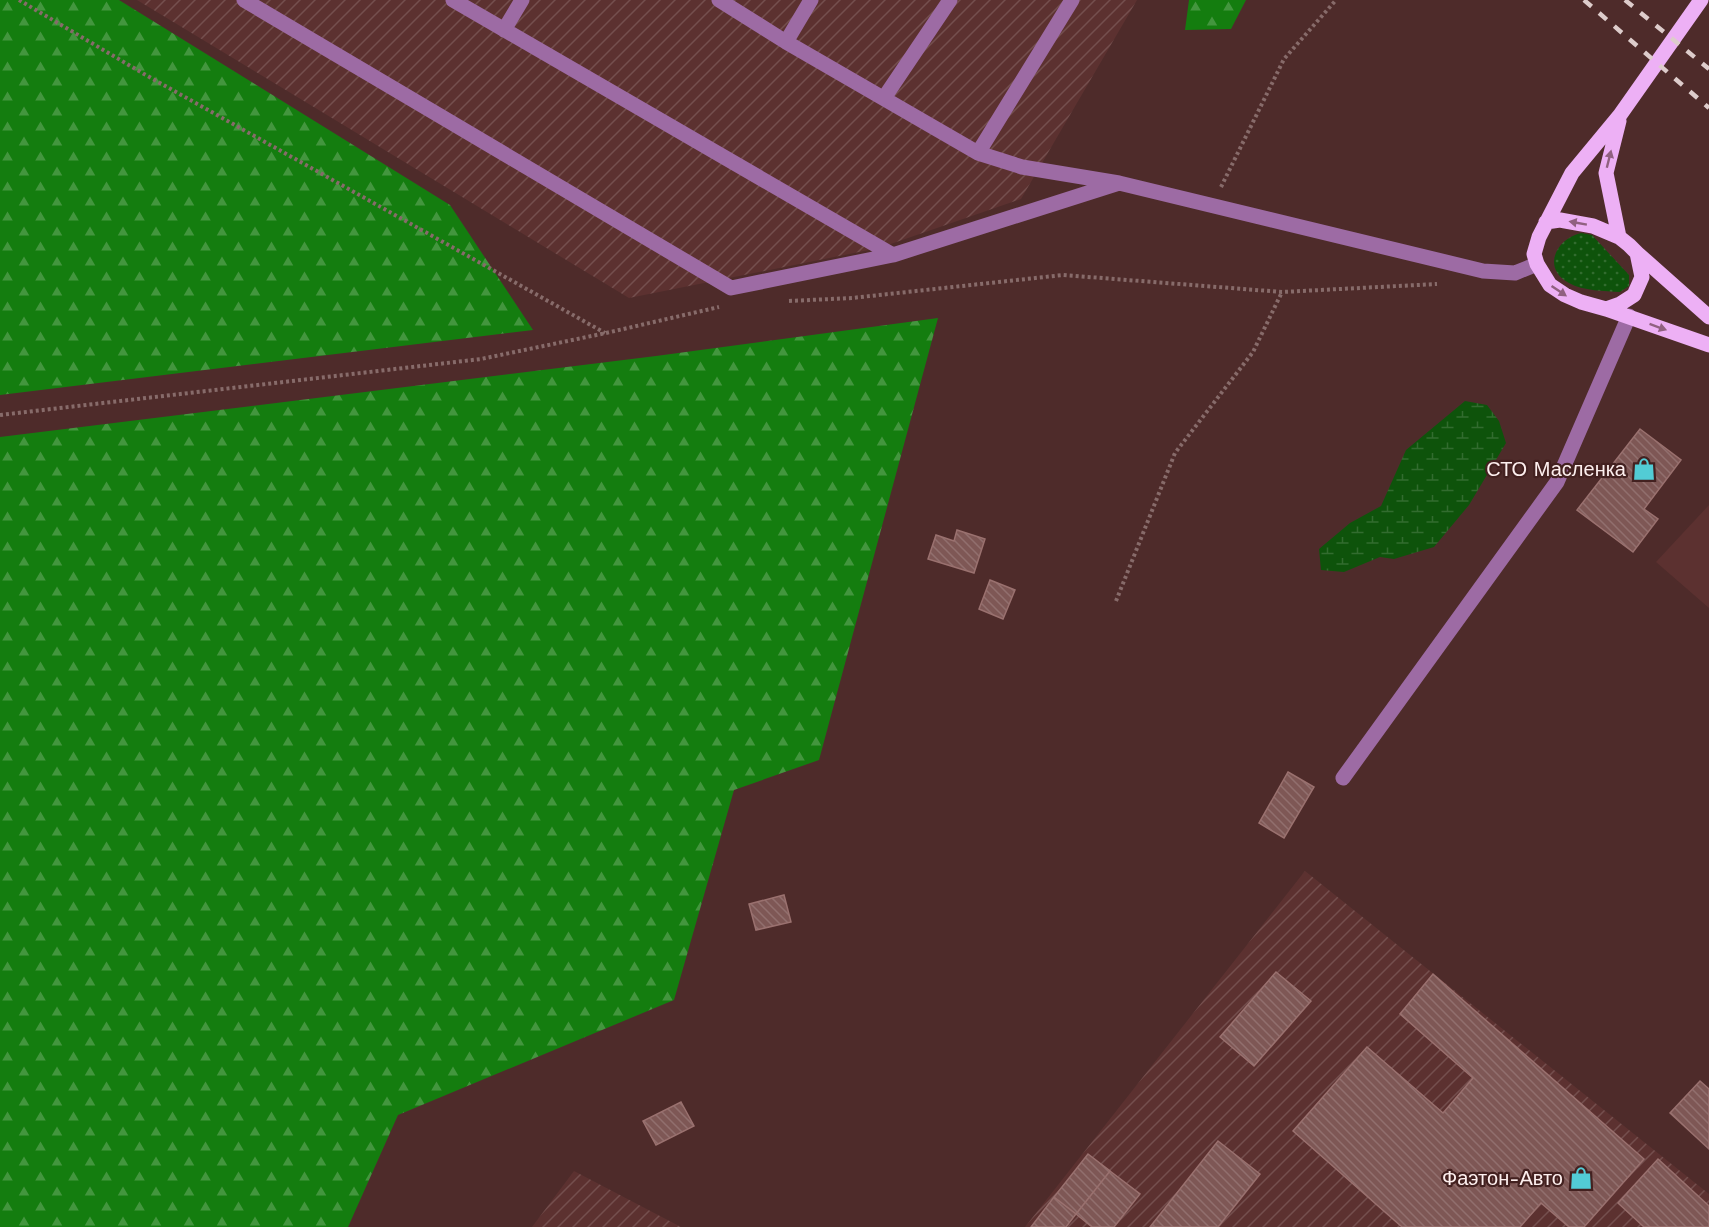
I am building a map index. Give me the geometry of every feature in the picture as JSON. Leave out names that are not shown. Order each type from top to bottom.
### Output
[{"type":"main road","points":[[1701,0],[1620,115],[1572,173],[1546,222],[1534,254],[1537,264],[1550,285],[1564,295],[1709,345]]},
{"type":"main road","points":[[1619,237],[1606,172],[1620,115]]},
{"type":"main road","points":[[1546,222],[1560,220],[1593,225],[1619,237],[1709,316]]},
{"type":"main road","points":[[1606,309],[1634,295],[1642,276],[1637,253]]},
{"type":"lane","points":[[244,0],[731,288],[893,255],[1119,183]]},
{"type":"lane","points":[[453,0],[893,255]]},
{"type":"lane","points":[[504,30],[522,0]]},
{"type":"lane","points":[[719,0],[786,42],[978,153],[1022,167],[1119,183],[1483,271],[1515,273],[1537,264]]},
{"type":"lane","points":[[786,42],[812,0]]},
{"type":"lane","points":[[884,98],[950,0]]},
{"type":"lane","points":[[978,153],[1072,0]]},
{"type":"lane","points":[[1343,778],[1557,482],[1629,316]]},
{"type":"path","points":[[19,0],[606,333]]},
{"type":"path","points":[[1212,205],[1284,59],[1336,0]]},
{"type":"path","points":[[786,301],[852,298],[1063,275],[1282,292],[1443,284]]},
{"type":"path","points":[[1116,601],[1175,453],[1253,352],[1282,292]]},
{"type":"path","points":[[0,415],[481,359],[720,306]]},
{"type":"shaded area","points":[[137,0],[1137,0],[1021,199],[879,248],[629,298]]},
{"type":"shaded area","points":[[1709,505],[1709,608],[1656,562]]},
{"type":"shaded area","points":[[1305,871],[1709,1194],[1709,1227],[1025,1227]]},
{"type":"shaded area","points":[[574,1171],[681,1227],[532,1227]]},
{"type":"green space","points":[[0,0],[119,0],[450,205],[533,330],[0,395]]},
{"type":"green space","points":[[1189,0],[1246,0],[1231,29],[1185,30]]},
{"type":"green space","points":[[1581,233],[1592,235],[1629,275],[1629,286],[1620,292],[1594,290],[1575,286],[1561,277],[1554,263],[1555,255],[1564,241]]},
{"type":"green space","points":[[938,318],[819,760],[734,790],[674,1000],[398,1115],[348,1227],[0,1227],[0,437],[656,356]]},
{"type":"green space","points":[[1465,401],[1487,405],[1499,421],[1506,443],[1469,505],[1434,547],[1394,559],[1380,557],[1344,572],[1321,570],[1319,549],[1350,523],[1381,506],[1406,450]]},
{"type":"building","points":[[1640,429],[1681,460],[1644,509],[1658,519],[1633,552],[1577,510]]},
{"type":"building","points":[[957,530],[985,539],[974,573],[928,559],[936,535],[954,541]]},
{"type":"building","points":[[990,580],[1015,590],[1003,619],[979,609]]},
{"type":"building","points":[[1288,772],[1314,787],[1284,838],[1259,823]]},
{"type":"building","points":[[784,895],[791,922],[756,930],[749,904]]},
{"type":"building","points":[[1276,972],[1311,1001],[1254,1066],[1220,1037]]},
{"type":"building","points":[[1433,974],[1644,1159],[1584,1227],[1569,1227],[1541,1203],[1520,1227],[1402,1227],[1293,1131],[1367,1047],[1443,1113],[1473,1078],[1400,1014]]},
{"type":"building","points":[[1700,1081],[1709,1089],[1709,1149],[1670,1113]]},
{"type":"building","points":[[681,1102],[694,1126],[656,1145],[643,1121]]},
{"type":"building","points":[[1218,1141],[1260,1174],[1218,1227],[1150,1227]]},
{"type":"building","points":[[1088,1154],[1110,1171],[1076,1214],[1054,1197]]},
{"type":"building","points":[[1658,1159],[1709,1206],[1709,1227],[1644,1227],[1618,1203]]},
{"type":"building","points":[[1110,1171],[1140,1194],[1114,1227],[1092,1227],[1076,1214]]},
{"type":"building","points":[[1054,1197],[1076,1214],[1066,1227],[1031,1227]]},
{"type":"railway","points":[[1584,0],[1709,108]]},
{"type":"railway","points":[[1625,0],[1709,69]]},
{"type":"place","name":"СТО Масленка","points":[[1644,469]]},
{"type":"place","name":"Фаэтон-Авто","points":[[1581,1178]]}]
